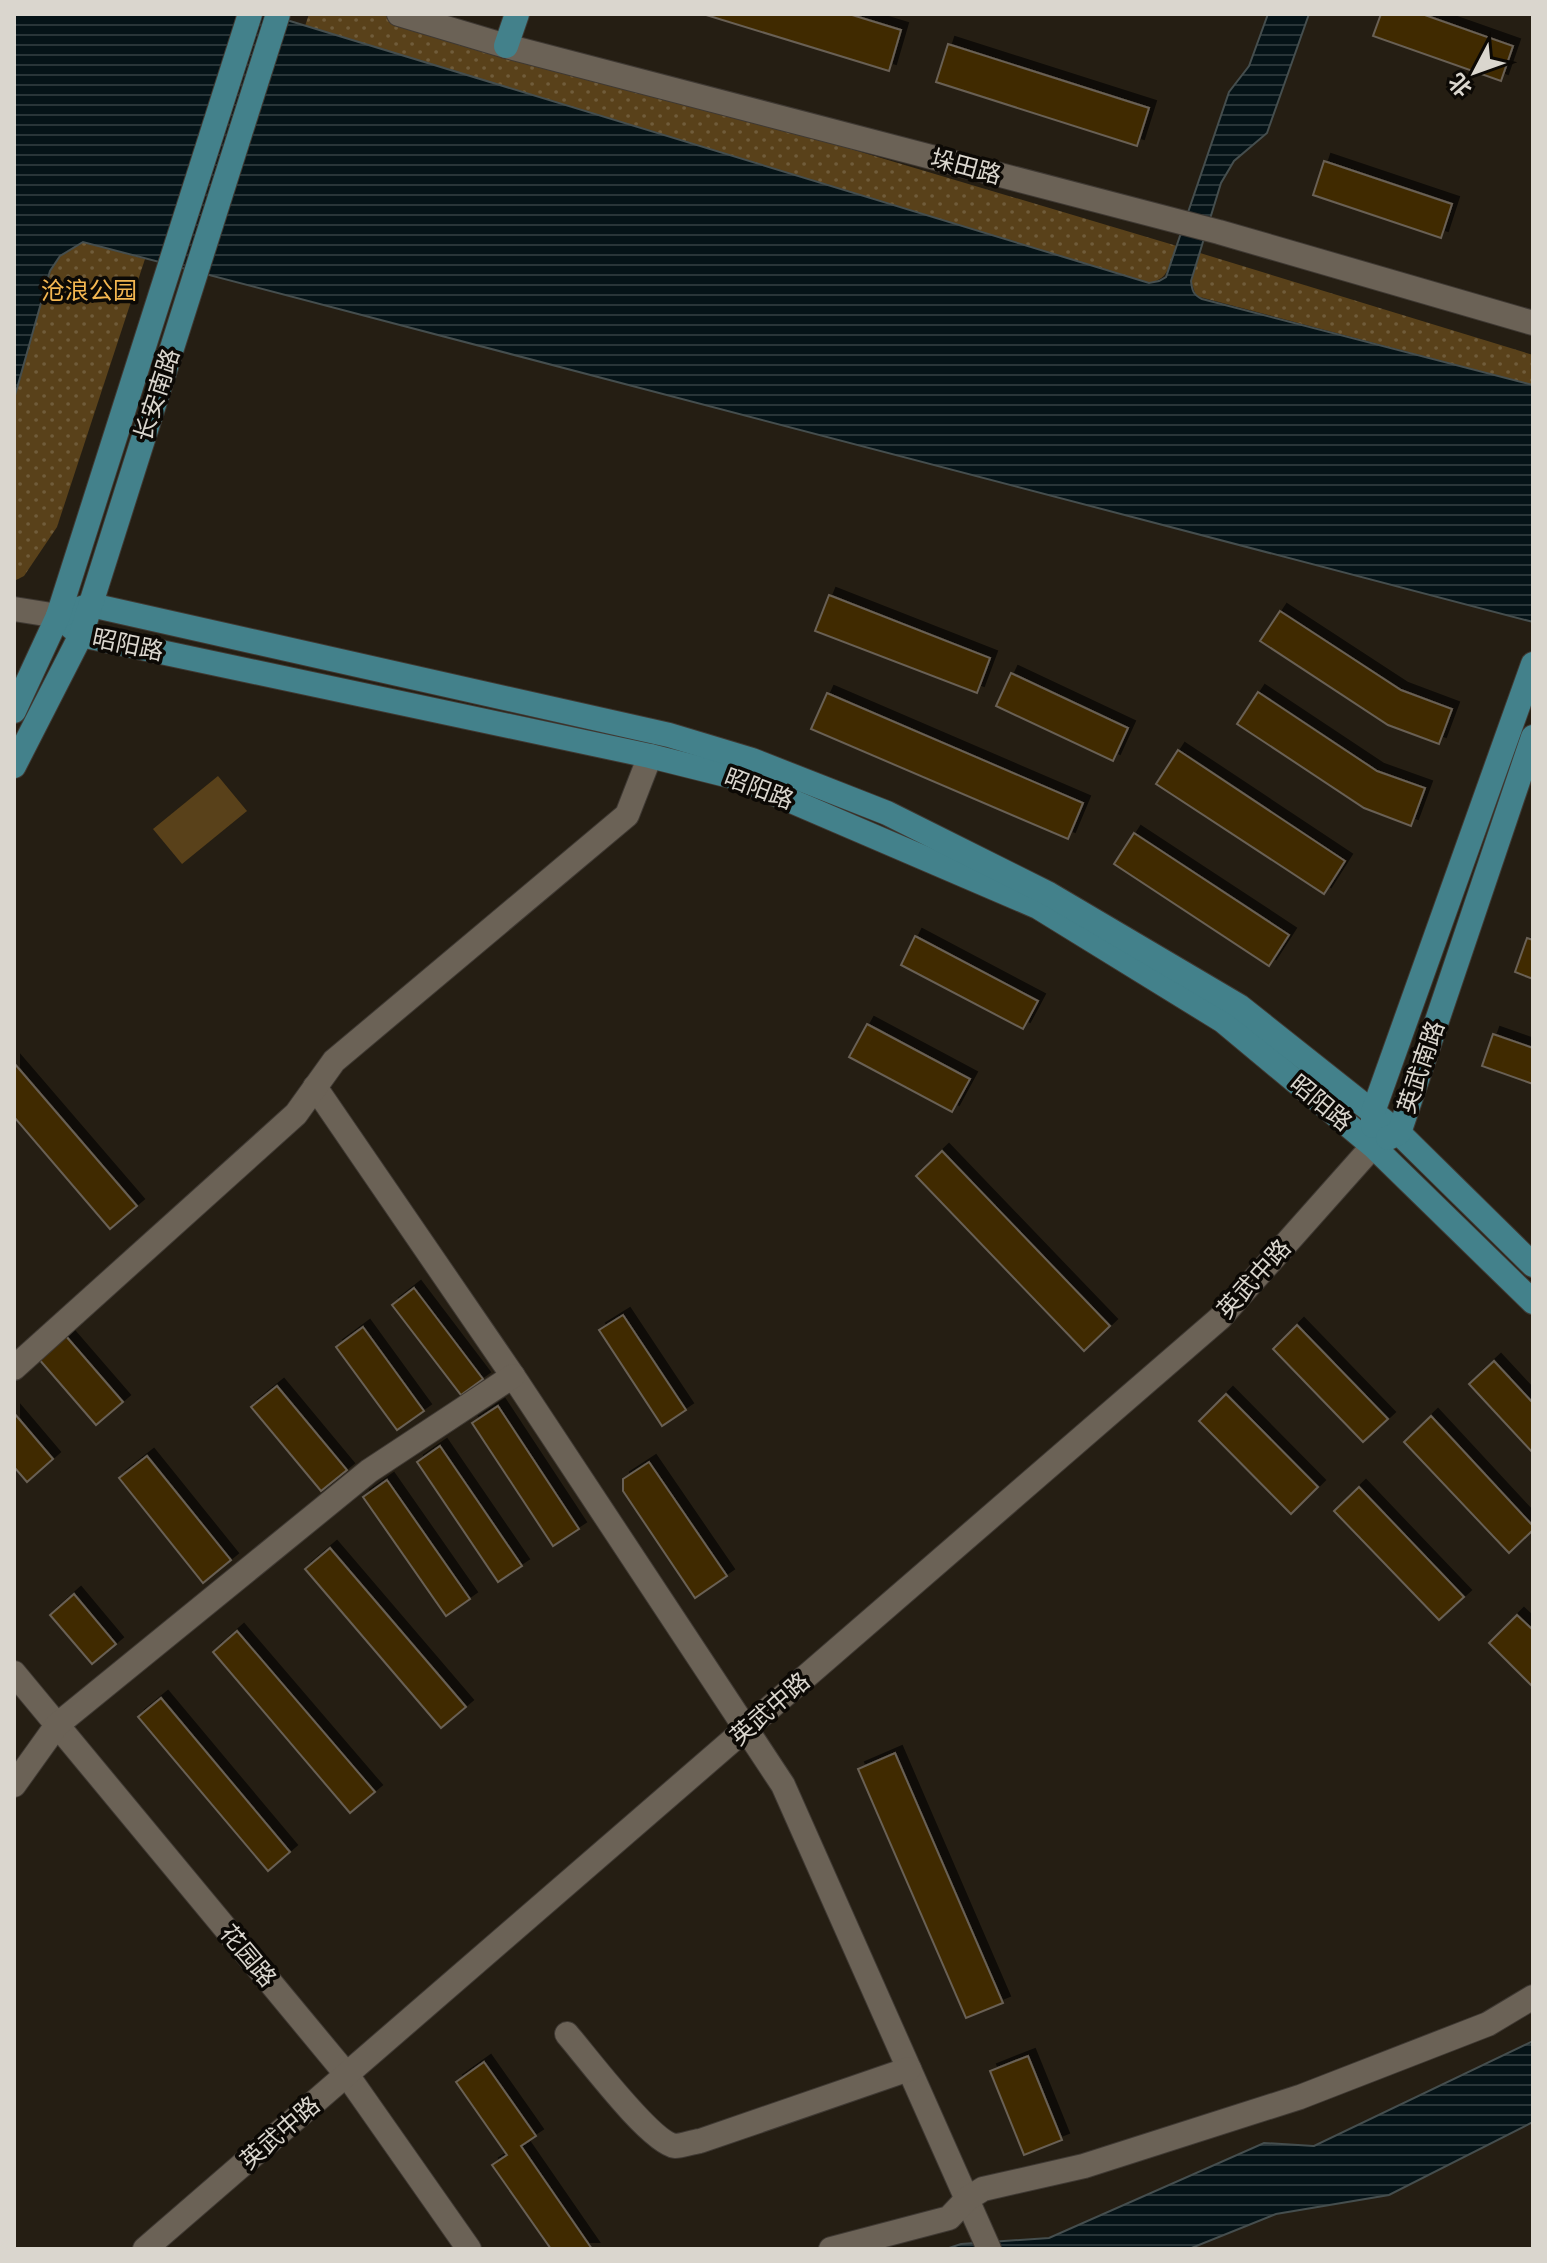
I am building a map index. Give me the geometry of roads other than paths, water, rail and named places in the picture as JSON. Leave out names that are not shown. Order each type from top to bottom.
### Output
[{"type":"main road","name":"长安南路","points":[[14,711],[58,616],[250,14]]},
{"type":"main road","name":"长安南路","points":[[14,766],[81,635],[278,14]]},
{"type":"main road","points":[[506,46],[517,14]]},
{"type":"main road","name":"昭阳路","points":[[58,616],[91,605],[669,735],[752,760],[887,813],[1049,894],[1239,1006],[1399,1133],[1533,1265]]},
{"type":"main road","name":"昭阳路","points":[[58,616],[81,635],[650,756],[738,778],[1038,907],[1223,1021],[1373,1146],[1533,1302]]},
{"type":"main road","points":[[1520,749],[1533,664]]},
{"type":"main road","name":"英武南路","points":[[1520,749],[1399,1133],[1373,1146],[1373,1112],[1520,749]]},
{"type":"street","name":"垛田路","points":[[399,14],[506,46],[1219,232],[1533,323]]},
{"type":"street","points":[[14,609],[58,616]]},
{"type":"street","points":[[14,1368],[296,1114],[334,1061],[627,815],[650,756]]},
{"type":"street","points":[[315,1087],[513,1376],[783,1785],[989,2249]]},
{"type":"street","name":"英武中路","points":[[145,2249],[1220,1318],[1373,1146]]},
{"type":"street","points":[[14,1785],[57,1725],[369,1471],[513,1376]]},
{"type":"street","name":"花园路","points":[[14,1673],[347,2075],[469,2249]]},
{"type":"street","points":[[831,2249],[949,2218],[983,2189],[1084,2166],[1300,2097],[1488,2024],[1533,1997]]},
{"type":"street","points":[[567,2034],[637,2117],[660,2140],[676,2146],[700,2141],[909,2069]]},
{"type":"park label","name":"沧浪公园","points":[[89,291]]}]
